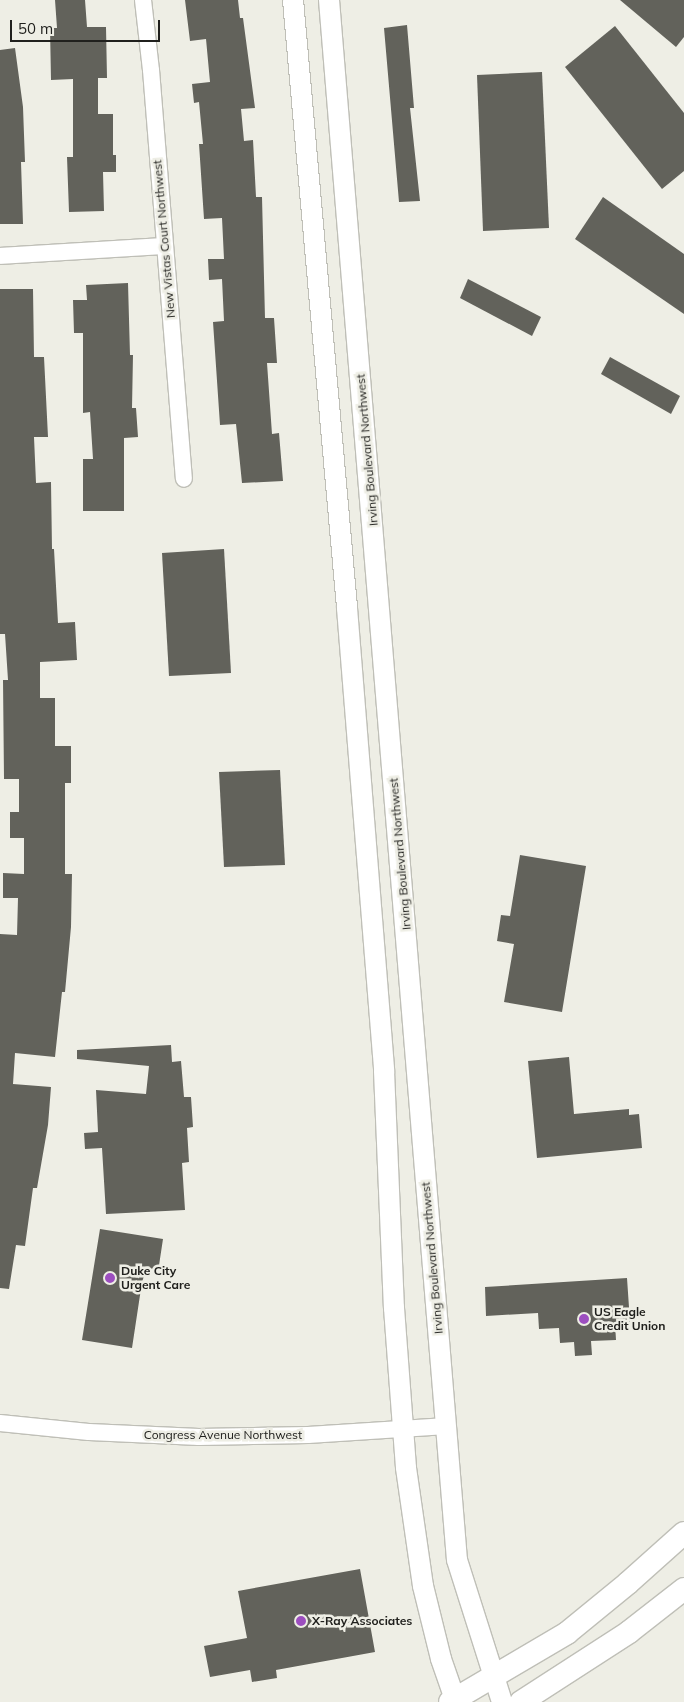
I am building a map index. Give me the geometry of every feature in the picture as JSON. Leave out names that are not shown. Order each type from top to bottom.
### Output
[{"type":"main road","points":[[453,1701],[567,1633],[628,1583],[684,1533]]},
{"type":"main road","points":[[521,1702],[629,1632],[684,1589]]},
{"type":"street","name":"New Vistas Court Northwest","points":[[142,0],[151,70],[184,479]]},
{"type":"street","points":[[292,0],[347,608],[384,1071],[392,1272],[403,1428],[419,1570],[453,1701]]},
{"type":"street","name":"Irving Boulevard Northwest","points":[[329,0],[457,1560],[492,1678],[502,1702]]},
{"type":"street","points":[[0,256],[164,246]]},
{"type":"street","name":"Congress Avenue Northwest","points":[[0,1424],[107,1434],[199,1437],[308,1435],[446,1426]]},
{"type":"building","points":[[55,0],[85,0],[87,27],[106,27],[107,78],[98,78],[98,114],[113,114],[113,155],[116,155],[116,172],[103,172],[104,211],[69,212],[67,157],[73,157],[73,79],[51,80],[50,28],[57,28]]},
{"type":"building","points":[[185,0],[238,0],[240,18],[243,18],[255,108],[241,109],[244,141],[253,140],[256,197],[262,197],[265,318],[274,318],[277,363],[267,363],[272,434],[279,433],[283,481],[242,483],[236,424],[220,425],[213,322],[224,321],[222,279],[209,280],[208,259],[224,259],[222,218],[204,219],[199,144],[203,144],[199,102],[194,103],[192,84],[210,82],[206,39],[190,41]]},
{"type":"building","points":[[620,0],[684,0],[684,37],[676,47]]},
{"type":"building","points":[[407,25],[414,108],[410,108],[420,201],[399,202],[384,28]]},
{"type":"building","points":[[615,26],[684,113],[684,171],[662,189],[565,67]]},
{"type":"building","points":[[15,48],[23,107],[25,162],[21,162],[23,224],[0,224],[0,50]]},
{"type":"building","points":[[542,72],[549,228],[483,231],[477,75]]},
{"type":"building","points":[[603,197],[684,254],[684,314],[575,239]]},
{"type":"building","points":[[468,279],[541,317],[532,336],[460,298]]},
{"type":"building","points":[[128,283],[130,355],[133,355],[132,408],[136,408],[138,437],[124,438],[124,511],[83,511],[83,459],[93,459],[90,412],[83,413],[83,333],[74,333],[73,300],[87,300],[86,285]]},
{"type":"building","points":[[0,289],[33,289],[34,357],[44,357],[48,437],[34,437],[36,483],[51,482],[52,549],[54,549],[58,623],[75,622],[77,660],[40,662],[40,698],[55,698],[55,746],[71,746],[71,783],[65,783],[65,874],[72,874],[71,927],[65,992],[62,992],[55,1057],[15,1053],[13,1084],[51,1087],[48,1125],[37,1188],[33,1188],[25,1246],[16,1245],[9,1289],[0,1288],[0,934],[17,935],[18,898],[3,898],[3,873],[24,874],[24,838],[10,838],[10,812],[19,812],[19,779],[4,779],[3,680],[8,680],[5,634],[0,634]]},
{"type":"building","points":[[610,357],[680,396],[671,414],[601,374]]},
{"type":"building","points":[[224,549],[231,673],[169,676],[162,553]]},
{"type":"building","points":[[280,770],[285,865],[224,867],[219,772]]},
{"type":"building","points":[[520,855],[586,866],[562,1012],[504,1002],[514,944],[497,941],[501,915],[510,916]]},
{"type":"building","points":[[171,1045],[172,1062],[181,1061],[184,1097],[191,1097],[193,1127],[187,1128],[189,1162],[182,1163],[185,1210],[106,1214],[102,1148],[85,1149],[84,1133],[98,1132],[96,1090],[146,1094],[149,1066],[77,1059],[77,1050]]},
{"type":"building","points":[[569,1057],[574,1114],[629,1109],[629,1115],[639,1114],[642,1148],[537,1158],[528,1061]]},
{"type":"building","points":[[100,1229],[163,1239],[158,1272],[146,1270],[142,1282],[132,1348],[82,1340]]},
{"type":"building","name":"US Eagle Credit Union","points":[[627,1278],[630,1322],[615,1323],[616,1340],[591,1341],[592,1355],[575,1356],[574,1342],[560,1343],[559,1328],[539,1329],[538,1313],[486,1316],[485,1287]]},
{"type":"building","points":[[360,1569],[375,1652],[276,1670],[277,1678],[252,1682],[250,1670],[210,1677],[204,1646],[247,1638],[238,1591]]},
{"type":"place","name":"Duke City Urgent Care","points":[[110,1278]]},
{"type":"place","name":"US Eagle Credit Union","points":[[584,1319]]},
{"type":"place","name":"X-Ray Associates","points":[[301,1621]]}]
